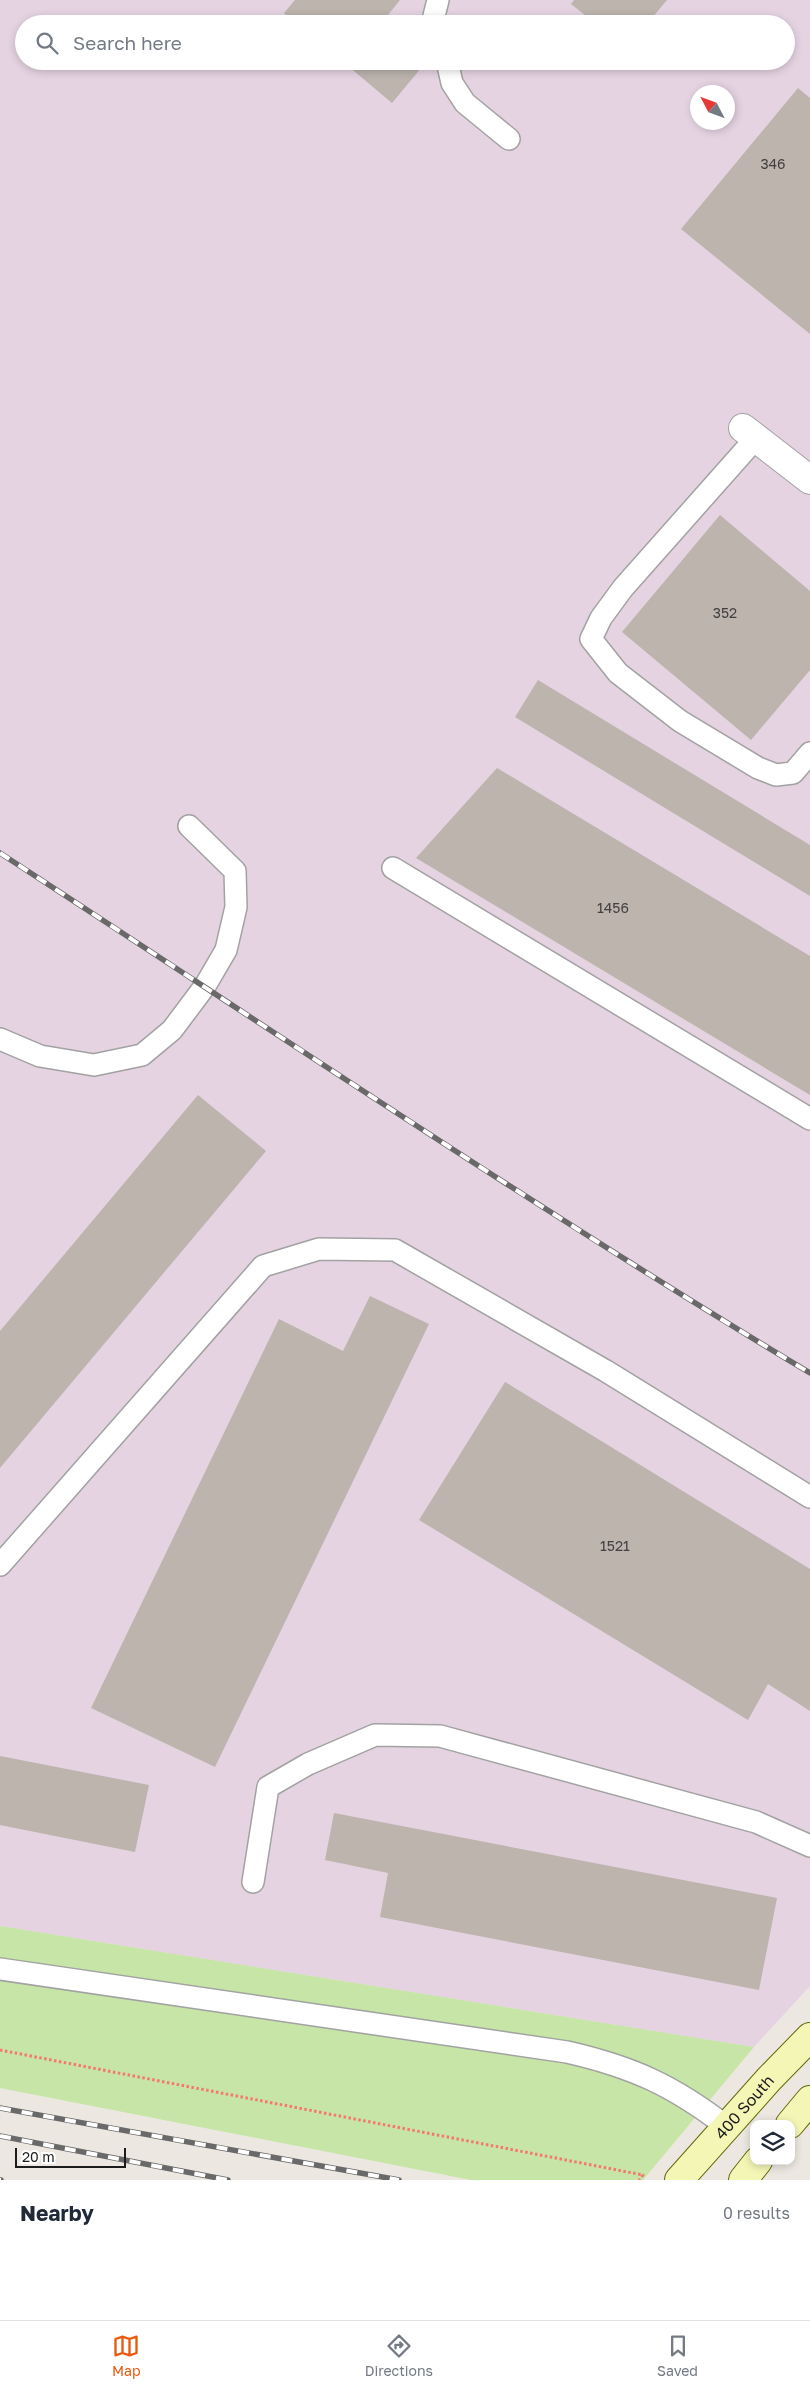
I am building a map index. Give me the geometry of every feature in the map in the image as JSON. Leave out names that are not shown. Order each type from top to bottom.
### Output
[{"type":"street","points":[[749,433],[810,480]]},
{"type":"street","name":"400 South","points":[[679,2180],[810,2037]]},
{"type":"street","points":[[793,2120],[810,2100]]},
{"type":"street","points":[[743,2180],[755,2165]]},
{"type":"lane","points":[[434,15],[438,0]]},
{"type":"lane","points":[[449,70],[452,83],[465,104],[509,139]]},
{"type":"lane","points":[[749,433],[623,588],[601,618],[591,639],[618,673],[680,721],[758,768],[776,775],[793,773],[810,753]]},
{"type":"lane","points":[[0,1039],[40,1056],[94,1065],[142,1055],[172,1030],[205,986],[226,950],[236,907],[235,871],[189,826]]},
{"type":"lane","points":[[393,868],[810,1119]]},
{"type":"lane","points":[[0,1565],[263,1266],[319,1249],[395,1250],[606,1371],[810,1497]]},
{"type":"lane","points":[[253,1882],[268,1787],[308,1764],[375,1735],[440,1736],[756,1822],[810,1846]]},
{"type":"lane","points":[[0,1969],[576,2054],[638,2072],[670,2087],[699,2105],[727,2127]]},
{"type":"path","points":[[0,2050],[643,2175],[639,2180]]},
{"type":"shaded area","points":[[0,0],[810,0],[810,1986],[754,2047],[0,1926]]},
{"type":"green space","points":[[0,1926],[754,2047],[643,2180],[471,2180],[0,2088]]},
{"type":"building","points":[[295,0],[400,0],[388,15],[286,15],[284,13]]},
{"type":"building","points":[[574,0],[667,0],[654,15],[585,15],[571,4]]},
{"type":"building","points":[[353,70],[420,70],[392,103]]},
{"type":"building","points":[[798,88],[810,98],[810,334],[681,229]]},
{"type":"building","points":[[720,515],[810,591],[810,670],[751,740],[622,632]]},
{"type":"building","points":[[538,680],[810,845],[810,896],[515,717]]},
{"type":"building","points":[[497,768],[810,956],[810,1095],[416,858]]},
{"type":"building","points":[[198,1095],[266,1151],[0,1468],[0,1331]]},
{"type":"building","points":[[370,1296],[429,1324],[215,1767],[91,1708],[279,1319],[343,1351]]},
{"type":"building","points":[[505,1382],[810,1569],[810,1711],[768,1684],[748,1720],[419,1520]]},
{"type":"building","points":[[0,1756],[149,1785],[135,1852],[0,1825]]},
{"type":"building","points":[[334,1813],[777,1898],[759,1990],[380,1917],[388,1873],[325,1860]]},
{"type":"railway","points":[[0,853],[605,1247],[810,1373]]},
{"type":"railway","points":[[0,2108],[399,2180]]},
{"type":"railway","points":[[0,2136],[228,2180]]}]
